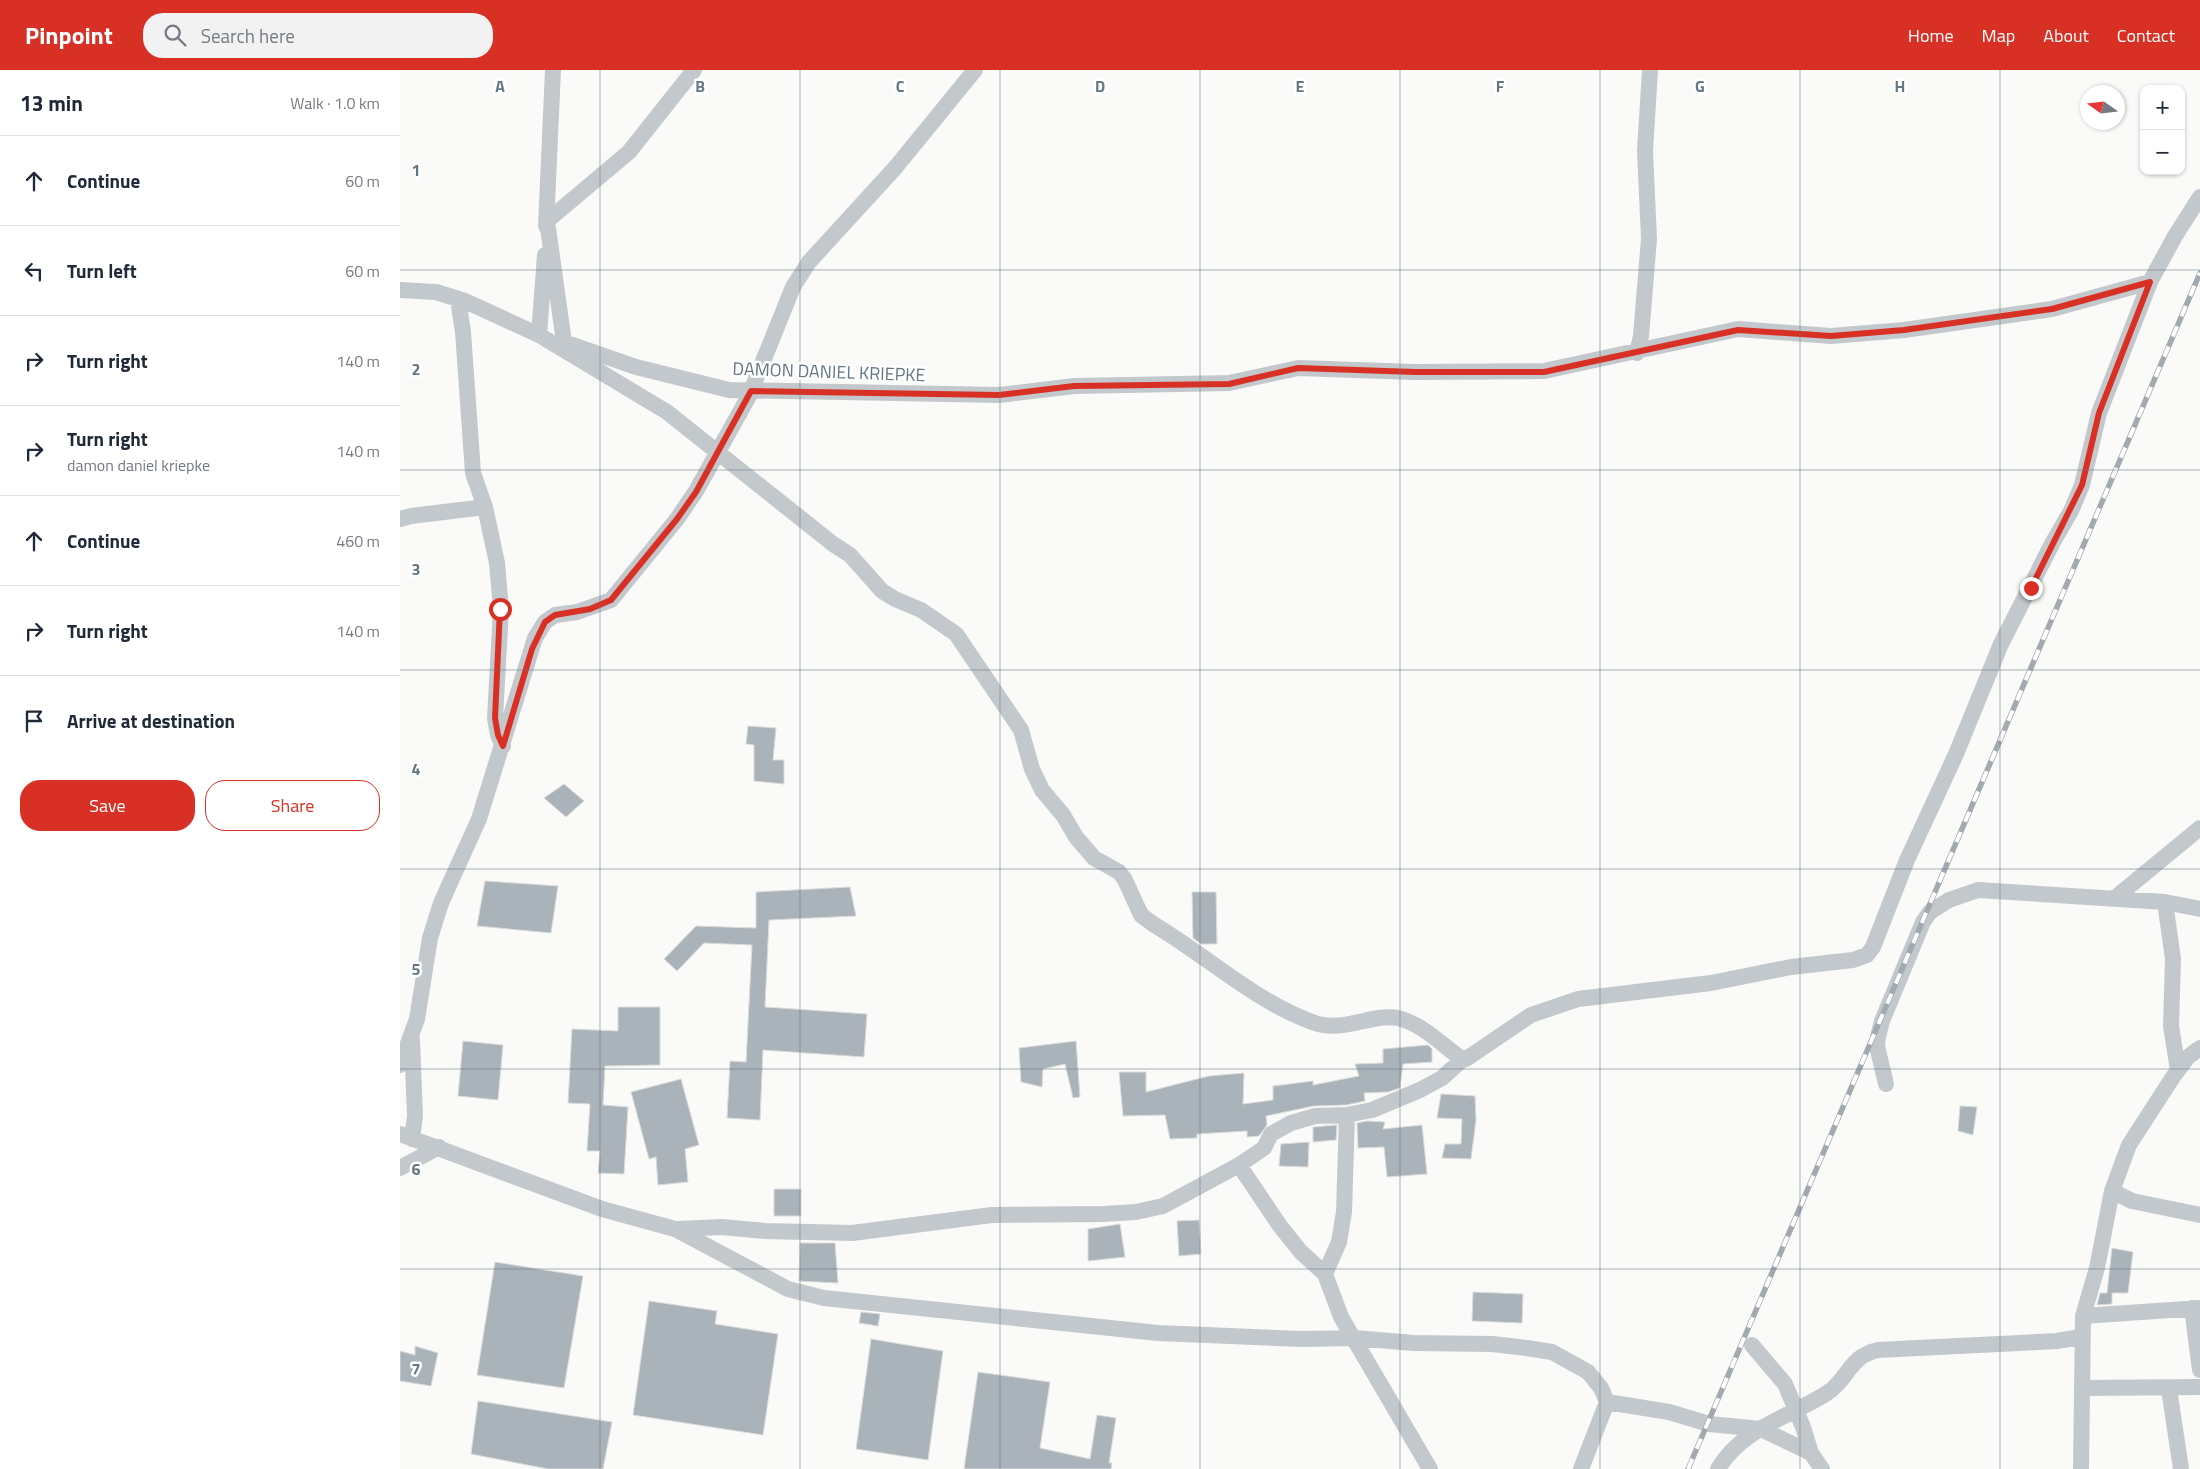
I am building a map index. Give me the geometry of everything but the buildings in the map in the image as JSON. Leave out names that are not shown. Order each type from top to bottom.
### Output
[{"type":"street","points":[[539,335],[547,220],[553,70]]},
{"type":"street","points":[[547,220],[629,152],[694,70]]},
{"type":"street","points":[[400,1065],[412,1037],[417,1019],[430,938],[441,903],[479,819],[532,649],[545,622],[555,615],[590,609],[611,600],[677,519],[696,492],[718,454],[751,391],[793,287],[809,262],[894,168],[975,70]]},
{"type":"street","points":[[1636,353],[1641,336],[1649,240],[1645,151],[1650,70]]},
{"type":"street","points":[[412,1037],[415,1116],[406,1136],[594,1206],[639,1221],[675,1229],[722,1227],[765,1231],[852,1233],[992,1215],[1056,1216],[1136,1212],[1163,1206],[1264,1148],[1270,1134],[1291,1123],[1315,1116],[1346,1115],[1372,1110],[1420,1090],[1442,1078],[1463,1059],[1470,1057],[1484,1045],[1531,1015],[1578,998],[1711,984],[1791,967],[1853,960],[1867,955],[1873,947],[1907,860],[1956,754],[2001,644],[2079,494],[2099,413],[2150,282],[2174,236],[2200,197]]},
{"type":"street","name":"DAMON DANIEL KRIEPKE","points":[[547,220],[564,342],[636,367],[729,390],[751,391],[999,395],[1074,386],[1229,384],[1298,368],[1415,372],[1544,372],[1738,330],[1831,336],[1986,319],[2052,309],[2150,282]]},
{"type":"street","points":[[400,290],[436,292],[458,299],[539,335],[667,412],[718,454],[850,555],[882,591],[921,610],[956,634],[1021,730],[1032,769],[1042,790],[1063,815],[1076,837],[1094,858],[1119,872],[1126,880],[1138,910],[1148,920],[1236,982],[1282,1010],[1314,1023],[1327,1026],[1350,1025],[1397,1018],[1420,1028],[1463,1059]]},
{"type":"street","points":[[458,299],[463,332],[473,473],[485,507],[497,563],[500,602],[495,718],[498,735],[503,746]]},
{"type":"street","points":[[400,519],[485,507]]},
{"type":"street","points":[[2115,898],[2200,828]]},
{"type":"street","points":[[1886,1084],[1877,1046],[1882,1021],[1923,922],[1930,912],[1948,900],[1978,890],[2165,902],[2200,910]]},
{"type":"street","points":[[2165,902],[2173,958],[2171,1026],[2178,1070]]},
{"type":"street","points":[[2081,1469],[2082,1316],[2097,1268],[2112,1191],[2129,1145],[2178,1070],[2188,1057],[2200,1048]]},
{"type":"street","points":[[1325,1274],[1339,1242],[1344,1212],[1346,1115]]},
{"type":"street","points":[[400,1168],[439,1147]]},
{"type":"street","points":[[1239,1164],[1285,1232],[1301,1252],[1325,1274],[1341,1317],[1430,1469]]},
{"type":"street","points":[[2112,1191],[2132,1201],[2200,1215]]},
{"type":"street","points":[[675,1229],[788,1289],[824,1298],[1158,1334],[1303,1339],[1354,1338],[1414,1343],[1492,1344],[1552,1352],[1588,1372],[1601,1388],[1607,1402],[1581,1469]]},
{"type":"street","points":[[2082,1316],[2196,1308],[2200,1370]]},
{"type":"street","points":[[1718,1469],[1738,1444],[1761,1428],[1829,1392],[1865,1352],[2058,1342],[2081,1336]]},
{"type":"street","points":[[1752,1345],[1785,1384],[1796,1408],[1811,1453],[1822,1469]]},
{"type":"street","points":[[2082,1388],[2200,1387]]},
{"type":"street","points":[[2166,1469],[2181,1465],[2169,1388]]},
{"type":"street","points":[[1607,1402],[1669,1412],[1709,1424],[1761,1428],[1811,1453]]},
{"type":"railway","points":[[1688,1469],[2200,273]]},
{"type":"route","points":[[500,609],[500,654],[495,718],[498,735],[503,746],[517,692],[535,638],[545,622],[555,615],[590,609],[611,600],[622,588],[696,492],[725,443],[751,391],[999,395],[1074,386],[1229,384],[1298,368],[1415,372],[1544,372],[1662,348],[1738,330],[1831,336],[1904,330],[2052,309],[2150,282],[2099,413],[2082,485],[2071,511],[2053,542],[2031,588]]}]
